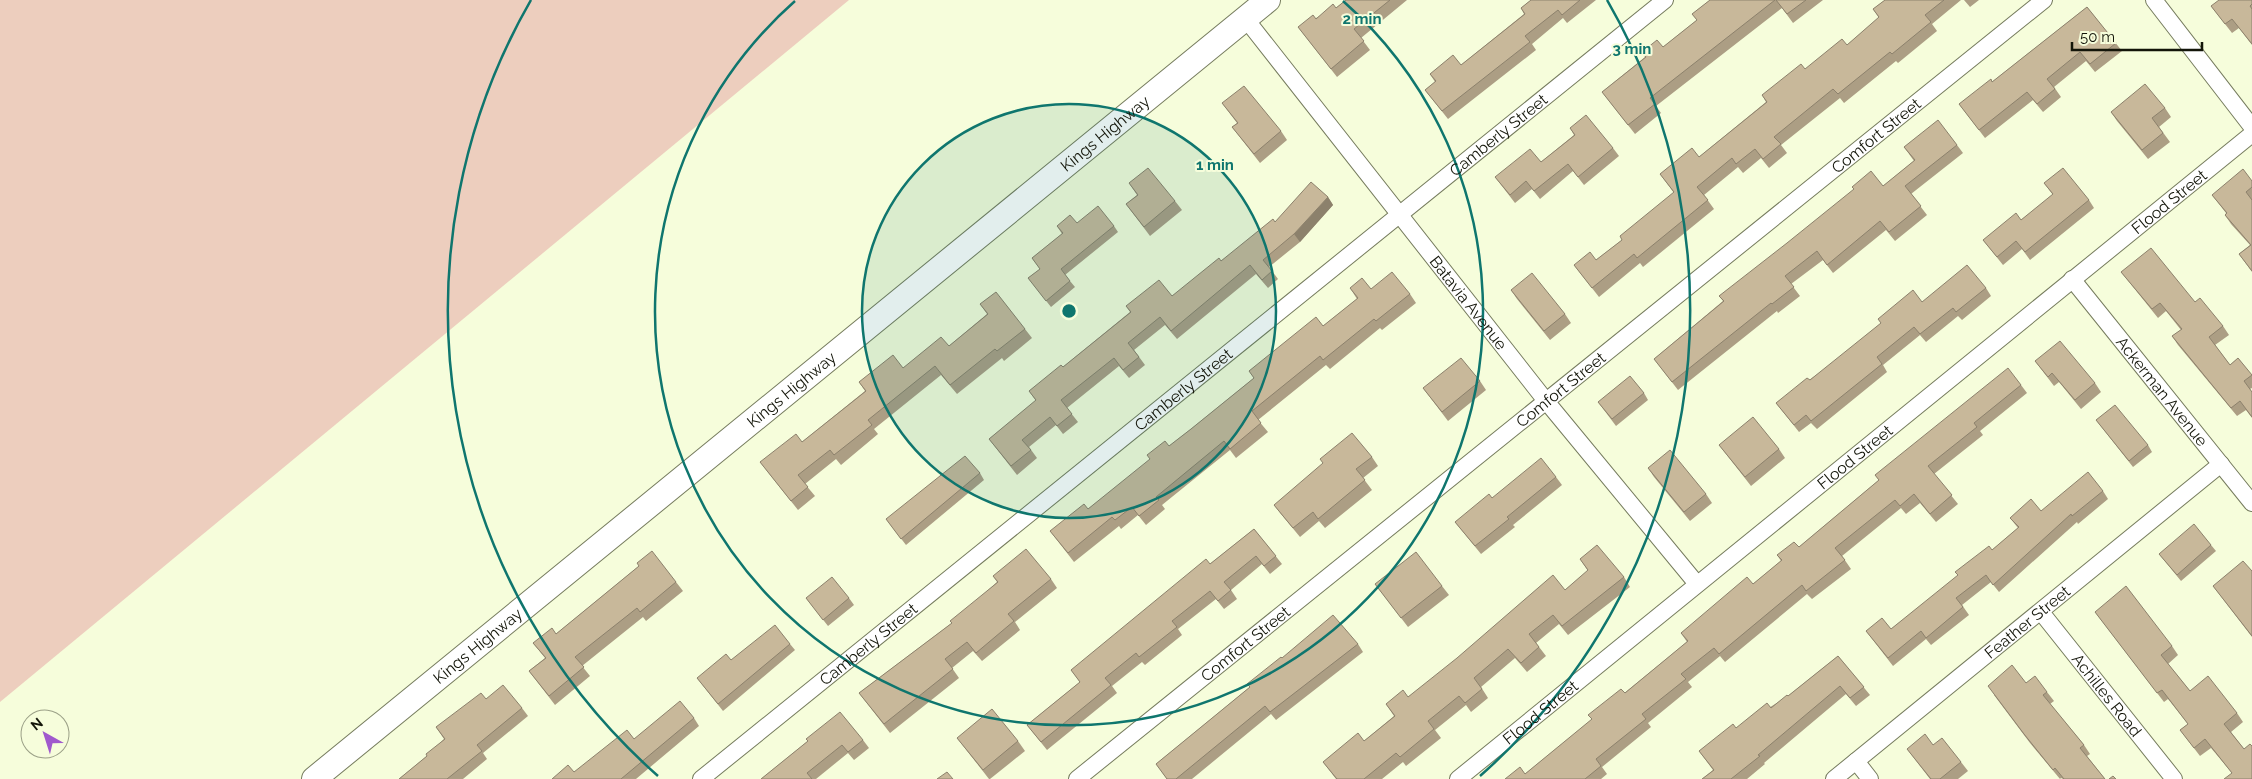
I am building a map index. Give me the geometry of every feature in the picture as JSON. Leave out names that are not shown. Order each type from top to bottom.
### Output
[{"type":"street","name":"Kings Highway","points":[[314,779],[1268,0]]},
{"type":"street","name":"Camberly Street","points":[[701,779],[1665,0]]},
{"type":"street","name":"Comfort Street","points":[[1077,779],[2044,0]]},
{"type":"street","points":[[2154,0],[2252,127]]},
{"type":"street","name":"Batavia Avenue","points":[[1245,18],[1546,401],[1697,584]]},
{"type":"street","name":"Flood Street","points":[[1458,779],[2252,134]]},
{"type":"street","name":"Ackerman Avenue","points":[[2072,279],[2252,503]]},
{"type":"street","name":"Feather Street","points":[[1834,779],[2221,464]]},
{"type":"street","name":"Achilles Road","points":[[2041,612],[2174,779]]},
{"type":"street","points":[[1856,761],[1870,779]]},
{"type":"shaded area","points":[[0,0],[849,0],[0,702]]},
{"type":"building","points":[[1346,0],[1390,0],[1354,29],[1364,41],[1331,69],[1298,27],[1313,15],[1316,19],[1333,4],[1336,8]]},
{"type":"building","points":[[1531,0],[1580,0],[1562,15],[1558,10],[1525,36],[1530,42],[1442,111],[1425,90],[1436,81],[1430,74],[1453,55],[1461,65],[1525,14],[1521,8]]},
{"type":"building","points":[[1710,0],[1775,0],[1650,98],[1655,104],[1628,125],[1602,92],[1646,57],[1642,52],[1657,40],[1663,47],[1697,20],[1692,14]]},
{"type":"building","points":[[1776,0],[1806,0],[1787,14]]},
{"type":"building","points":[[1885,0],[1944,0],[1925,15],[1931,22],[1892,54],[1890,52],[1838,94],[1833,89],[1774,137],[1781,144],[1763,159],[1755,149],[1736,164],[1732,158],[1697,187],[1708,200],[1637,258],[1634,254],[1592,288],[1574,265],[1590,252],[1596,260],[1622,240],[1620,236],[1674,192],[1660,174],[1692,148],[1699,157],[1767,102],[1762,95],[1801,64],[1805,69],[1842,39],[1847,45],[1879,17],[1873,9]]},
{"type":"building","points":[[2219,0],[2252,0],[2250,6],[2252,9],[2252,44],[2232,19],[2225,24],[2211,6]]},
{"type":"building","points":[[2087,7],[2116,43],[2090,64],[2080,52],[2047,79],[2055,89],[2037,104],[2027,92],[1979,130],[1959,104],[1991,79],[1992,82]]},
{"type":"building","points":[[2145,84],[2165,108],[2152,118],[2163,133],[2142,150],[2111,112]]},
{"type":"building","points":[[1244,86],[1281,131],[1254,154],[1232,127],[1238,123],[1222,103]]},
{"type":"building","points":[[1586,115],[1613,148],[1578,177],[1568,164],[1534,191],[1526,181],[1510,195],[1495,177],[1530,149],[1541,162],[1575,135],[1570,128]]},
{"type":"building","points":[[1938,120],[1957,145],[1905,186],[1921,206],[1889,232],[1880,221],[1827,265],[1817,251],[1785,276],[1794,287],[1771,303],[1672,382],[1654,359],[1724,301],[1719,296],[1854,189],[1852,187],[1871,171],[1883,186],[1915,160],[1904,147]]},
{"type":"building","points":[[1148,168],[1175,201],[1144,227],[1126,204],[1138,195],[1129,183]]},
{"type":"building","points":[[2063,168],[2089,200],[2025,252],[2016,241],[1997,257],[1983,240],[2016,213],[2021,220],[2053,194],[2044,183]]},
{"type":"building","points":[[2243,169],[2252,181],[2252,187],[2246,192],[2252,200],[2252,271],[2239,254],[2251,245],[2225,215],[2227,213],[2212,195]]},
{"type":"building","points":[[1311,182],[1328,197],[1294,234],[1263,260],[1272,271],[1262,280],[1250,265],[1171,331],[1160,317],[1128,343],[1139,357],[1123,370],[1114,358],[1061,400],[1072,414],[1057,426],[1050,417],[1022,440],[1031,450],[1011,466],[989,439],[1036,400],[1029,391],[1061,365],[1063,367],[1131,312],[1126,306],[1159,280],[1172,296],[1219,258],[1221,261],[1273,219],[1275,222]]},
{"type":"building","points":[[1098,206],[1114,226],[1061,269],[1070,281],[1046,301],[1028,278],[1040,269],[1032,258],[1063,233],[1057,226],[1070,215],[1077,223]]},
{"type":"building","points":[[2151,248],[2195,302],[2200,298],[2223,326],[2209,337],[2230,365],[2238,358],[2252,375],[2244,381],[2252,392],[2252,417],[2240,401],[2231,408],[2172,336],[2182,329],[2160,303],[2152,309],[2121,272]]},
{"type":"building","points":[[1967,265],[1986,288],[1956,312],[1953,308],[1920,334],[1914,327],[1877,357],[1882,364],[1811,421],[1806,415],[1794,425],[1776,403],[1807,378],[1810,380],[1881,323],[1878,319],[1913,290],[1922,302]]},
{"type":"building","points":[[1392,272],[1410,294],[1376,321],[1374,319],[1323,360],[1320,356],[1252,411],[1261,423],[1230,449],[1224,441],[1156,497],[1159,500],[1139,516],[1132,507],[1115,520],[1112,517],[1068,553],[1050,531],[1084,504],[1088,509],[1150,459],[1147,455],[1165,441],[1169,446],[1191,429],[1254,378],[1249,371],[1316,317],[1323,326],[1358,298],[1350,288],[1362,278],[1371,289]]},
{"type":"building","points":[[1532,273],[1565,314],[1544,331],[1511,290]]},
{"type":"building","points":[[996,292],[1025,329],[997,351],[995,349],[950,385],[935,366],[868,420],[872,425],[834,455],[830,450],[798,475],[808,487],[791,501],[760,462],[796,434],[802,442],[866,391],[859,382],[893,355],[903,368],[941,337],[949,346],[988,314],[980,304]]},
{"type":"building","points":[[2060,341],[2095,383],[2075,400],[2052,373],[2048,377],[2035,361]]},
{"type":"building","points":[[1461,358],[1480,381],[1442,412],[1423,388]]},
{"type":"building","points":[[2008,368],[2021,385],[1974,423],[1977,427],[1928,466],[1952,495],[1930,514],[1914,494],[1900,506],[1895,500],[1835,548],[1845,560],[1806,591],[1802,585],[1719,654],[1714,648],[1681,674],[1686,679],[1642,714],[1646,719],[1596,759],[1601,766],[1585,779],[1505,779],[1520,767],[1525,774],[1592,719],[1588,715],[1621,689],[1625,693],[1688,641],[1681,633],[1747,577],[1753,584],[1782,560],[1777,555],[1794,542],[1799,547],[1879,480],[1875,475]]},
{"type":"building","points":[[1630,376],[1644,393],[1612,419],[1598,402]]},
{"type":"building","points":[[2115,405],[2148,445],[2129,461],[2096,420]]},
{"type":"building","points":[[1753,417],[1779,449],[1745,477],[1719,445]]},
{"type":"building","points":[[1352,433],[1372,457],[1356,469],[1365,480],[1318,519],[1313,512],[1293,528],[1274,505],[1323,463],[1320,459]]},
{"type":"building","points":[[1670,450],[1706,494],[1684,512],[1648,468]]},
{"type":"building","points":[[965,456],[980,473],[901,539],[886,519]]},
{"type":"building","points":[[1541,458],[1556,477],[1475,546],[1455,522],[1489,494],[1492,498]]},
{"type":"building","points":[[2088,472],[2103,491],[2072,516],[2071,514],[1993,585],[1986,575],[1956,598],[1963,607],[1926,638],[1921,631],[1888,658],[1866,631],[1882,618],[1891,629],[1958,575],[1955,572],[1989,546],[1992,550],[2019,527],[2010,518],[2031,499],[2041,511]]},
{"type":"building","points":[[2194,524],[2211,545],[2177,575],[2159,554]]},
{"type":"building","points":[[1254,529],[1276,556],[1264,566],[1256,556],[1224,582],[1231,590],[1218,601],[1210,591],[1172,621],[1177,627],[1139,657],[1136,653],[1105,678],[1111,685],[1041,742],[1027,725],[1080,682],[1071,670],[1206,559],[1210,564]]},
{"type":"building","points":[[1597,545],[1624,577],[1562,626],[1553,615],[1529,634],[1539,647],[1521,663],[1508,649],[1474,678],[1482,689],[1465,703],[1459,696],[1428,721],[1434,729],[1400,757],[1396,753],[1364,779],[1337,779],[1323,762],[1358,733],[1364,741],[1395,716],[1386,704],[1403,690],[1408,697],[1457,658],[1553,575],[1565,590],[1588,570],[1580,559]]},
{"type":"building","points":[[1026,549],[1051,579],[1008,614],[1014,621],[976,653],[967,642],[945,659],[953,669],[884,724],[859,693],[952,623],[950,621],[998,582],[993,576]]},
{"type":"building","points":[[652,551],[676,582],[640,612],[637,608],[575,657],[584,667],[549,696],[529,671],[546,658],[533,643],[552,628],[556,634],[639,566],[637,563]]},
{"type":"building","points":[[1416,552],[1442,586],[1401,618],[1375,584]]},
{"type":"building","points":[[2243,561],[2252,571],[2252,636],[2213,586]]},
{"type":"building","points":[[832,577],[849,598],[823,620],[806,598]]},
{"type":"building","points":[[2126,586],[2172,646],[2161,655],[2190,691],[2208,676],[2237,713],[2224,724],[2244,749],[2250,744],[2252,746],[2252,779],[2224,779],[2232,773],[2205,739],[2194,748],[2180,730],[2188,724],[2162,690],[2157,693],[2095,612]]},
{"type":"building","points":[[1333,615],[1358,644],[1270,712],[1265,706],[1176,779],[1167,779],[1156,764],[1250,687],[1247,684],[1282,658]]},
{"type":"building","points":[[775,625],[790,644],[718,704],[697,678],[726,654],[731,660]]},
{"type":"building","points":[[1838,656],[1864,687],[1850,698],[1840,686],[1731,779],[1702,779],[1714,770],[1699,751],[1733,724],[1736,728],[1767,703],[1771,708]]},
{"type":"building","points":[[2012,665],[2026,683],[2035,676],[2047,692],[2043,695],[2084,745],[2080,748],[2105,779],[2064,779],[2055,768],[2053,770],[1988,686]]},
{"type":"building","points":[[503,685],[522,708],[477,745],[482,751],[447,779],[399,779],[445,739],[436,727],[481,693],[486,699]]},
{"type":"building","points":[[680,701],[694,718],[621,779],[552,779],[568,765],[574,772],[627,730],[634,739]]},
{"type":"building","points":[[992,709],[1018,741],[983,770],[957,738]]},
{"type":"building","points":[[840,712],[863,740],[848,752],[842,745],[807,773],[812,779],[761,779],[808,741],[806,739]]},
{"type":"building","points":[[1925,734],[1933,745],[1942,738],[1961,762],[1940,779],[1931,779],[1907,749]]},
{"type":"building","points":[[947,772],[953,779],[937,779]]}]
